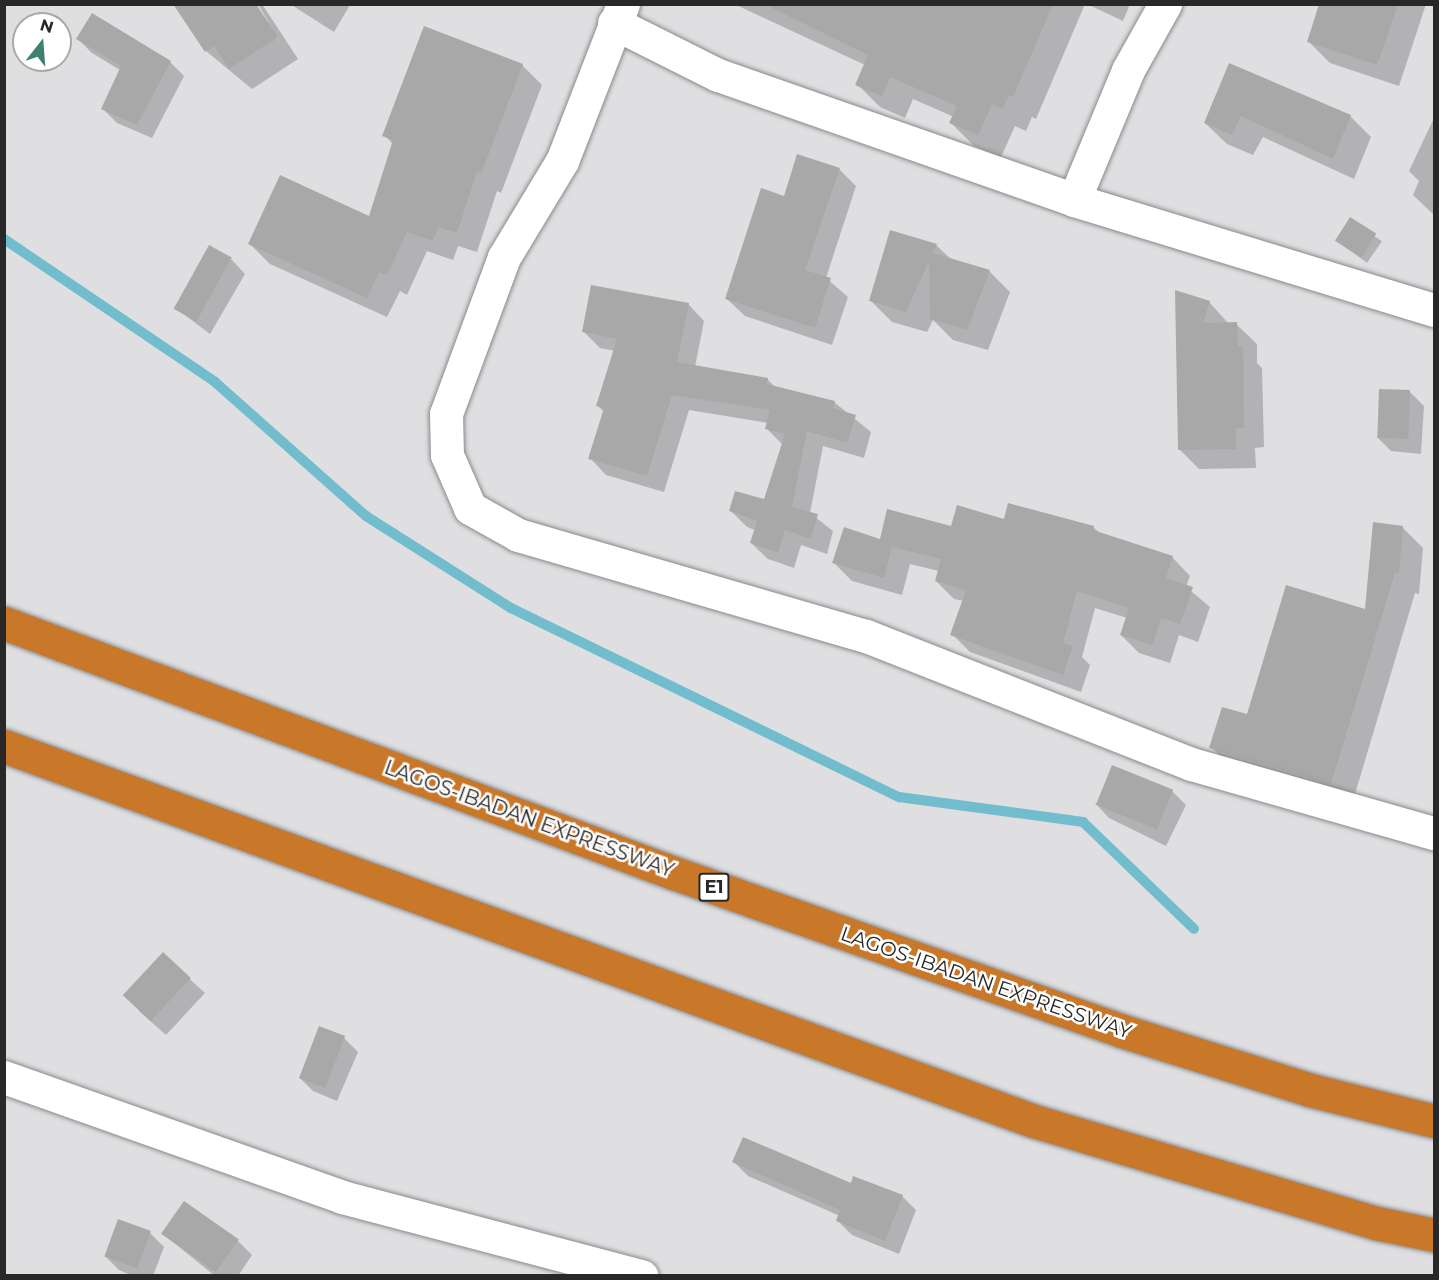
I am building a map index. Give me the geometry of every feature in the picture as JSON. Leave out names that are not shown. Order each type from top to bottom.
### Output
[{"type":"highway","name":"LAGOS-IBADAN EXPRESSWAY","points":[[4,623],[671,872],[1100,1023],[1310,1090],[1434,1121]]},
{"type":"highway","points":[[4,746],[1034,1121],[1376,1223],[1434,1235]]},
{"type":"street","points":[[1074,200],[1128,70],[1165,4]]},
{"type":"street","points":[[1434,310],[1074,200],[718,75],[619,14],[562,161],[504,257],[492,284],[446,414],[447,455],[470,508],[518,535],[866,636],[1191,764],[1434,833]]},
{"type":"street","points":[[4,1077],[342,1197],[642,1275]]},
{"type":"building","points":[[173,4],[256,4],[278,37],[229,69],[214,46],[205,52]]},
{"type":"building","points":[[764,4],[1053,4],[1013,97],[1009,95],[1003,109],[992,104],[978,135],[949,123],[957,106],[890,77],[882,96],[855,85],[868,55]]},
{"type":"building","points":[[1319,4],[1398,4],[1377,65],[1307,42]]},
{"type":"building","points":[[92,13],[171,61],[137,125],[101,109],[121,66],[76,39]]},
{"type":"building","points":[[424,26],[523,64],[481,174],[477,172],[457,233],[438,227],[433,241],[407,232],[387,275],[379,272],[367,298],[248,244],[280,175],[369,216],[393,140],[382,136]]},
{"type":"building","points":[[1229,63],[1351,115],[1333,159],[1241,116],[1232,135],[1204,123]]},
{"type":"building","points":[[797,154],[840,168],[805,270],[831,278],[815,328],[725,299],[761,188],[784,196]]},
{"type":"building","points":[[1350,217],[1376,233],[1361,257],[1335,241]]},
{"type":"building","points":[[890,230],[937,244],[933,253],[990,270],[967,330],[930,319],[929,261],[906,312],[869,301]]},
{"type":"building","points":[[209,245],[232,258],[196,321],[174,309]]},
{"type":"building","points":[[591,285],[689,303],[677,362],[768,378],[767,384],[835,401],[833,408],[856,415],[847,443],[807,431],[792,507],[818,514],[811,539],[785,530],[778,553],[750,543],[757,521],[729,511],[735,491],[764,499],[785,434],[765,429],[770,410],[672,395],[647,476],[588,459],[604,408],[596,406],[617,339],[582,332]]},
{"type":"building","points":[[1175,290],[1210,301],[1203,323],[1237,322],[1238,346],[1243,347],[1244,428],[1236,428],[1236,449],[1178,450]]},
{"type":"building","points":[[1379,389],[1410,390],[1408,439],[1377,438]]},
{"type":"building","points":[[1008,503],[1094,526],[1093,530],[1173,556],[1166,578],[1193,587],[1180,624],[1161,618],[1152,645],[1120,635],[1129,608],[1077,591],[1063,643],[1073,646],[1063,675],[950,635],[966,590],[935,581],[941,559],[892,547],[884,578],[832,563],[844,527],[880,539],[887,509],[951,526],[957,505],[1004,519]]},
{"type":"building","points":[[1373,522],[1403,526],[1399,573],[1395,573],[1331,784],[1209,748],[1222,707],[1247,714],[1286,585],[1365,609]]},
{"type":"building","points":[[1112,765],[1173,790],[1157,830],[1096,805]]},
{"type":"building","points":[[163,952],[191,978],[151,1021],[123,995]]},
{"type":"building","points":[[319,1026],[345,1036],[325,1088],[299,1078]]},
{"type":"building","points":[[743,1137],[851,1183],[853,1176],[903,1195],[885,1241],[836,1221],[840,1210],[732,1162]]},
{"type":"building","points":[[184,1201],[239,1239],[216,1272],[161,1234]]},
{"type":"building","points":[[118,1219],[151,1231],[137,1269],[104,1257]]},
{"type":"waterway","points":[[4,239],[215,382],[366,516],[511,608],[899,797],[1083,822],[1194,929]]}]
